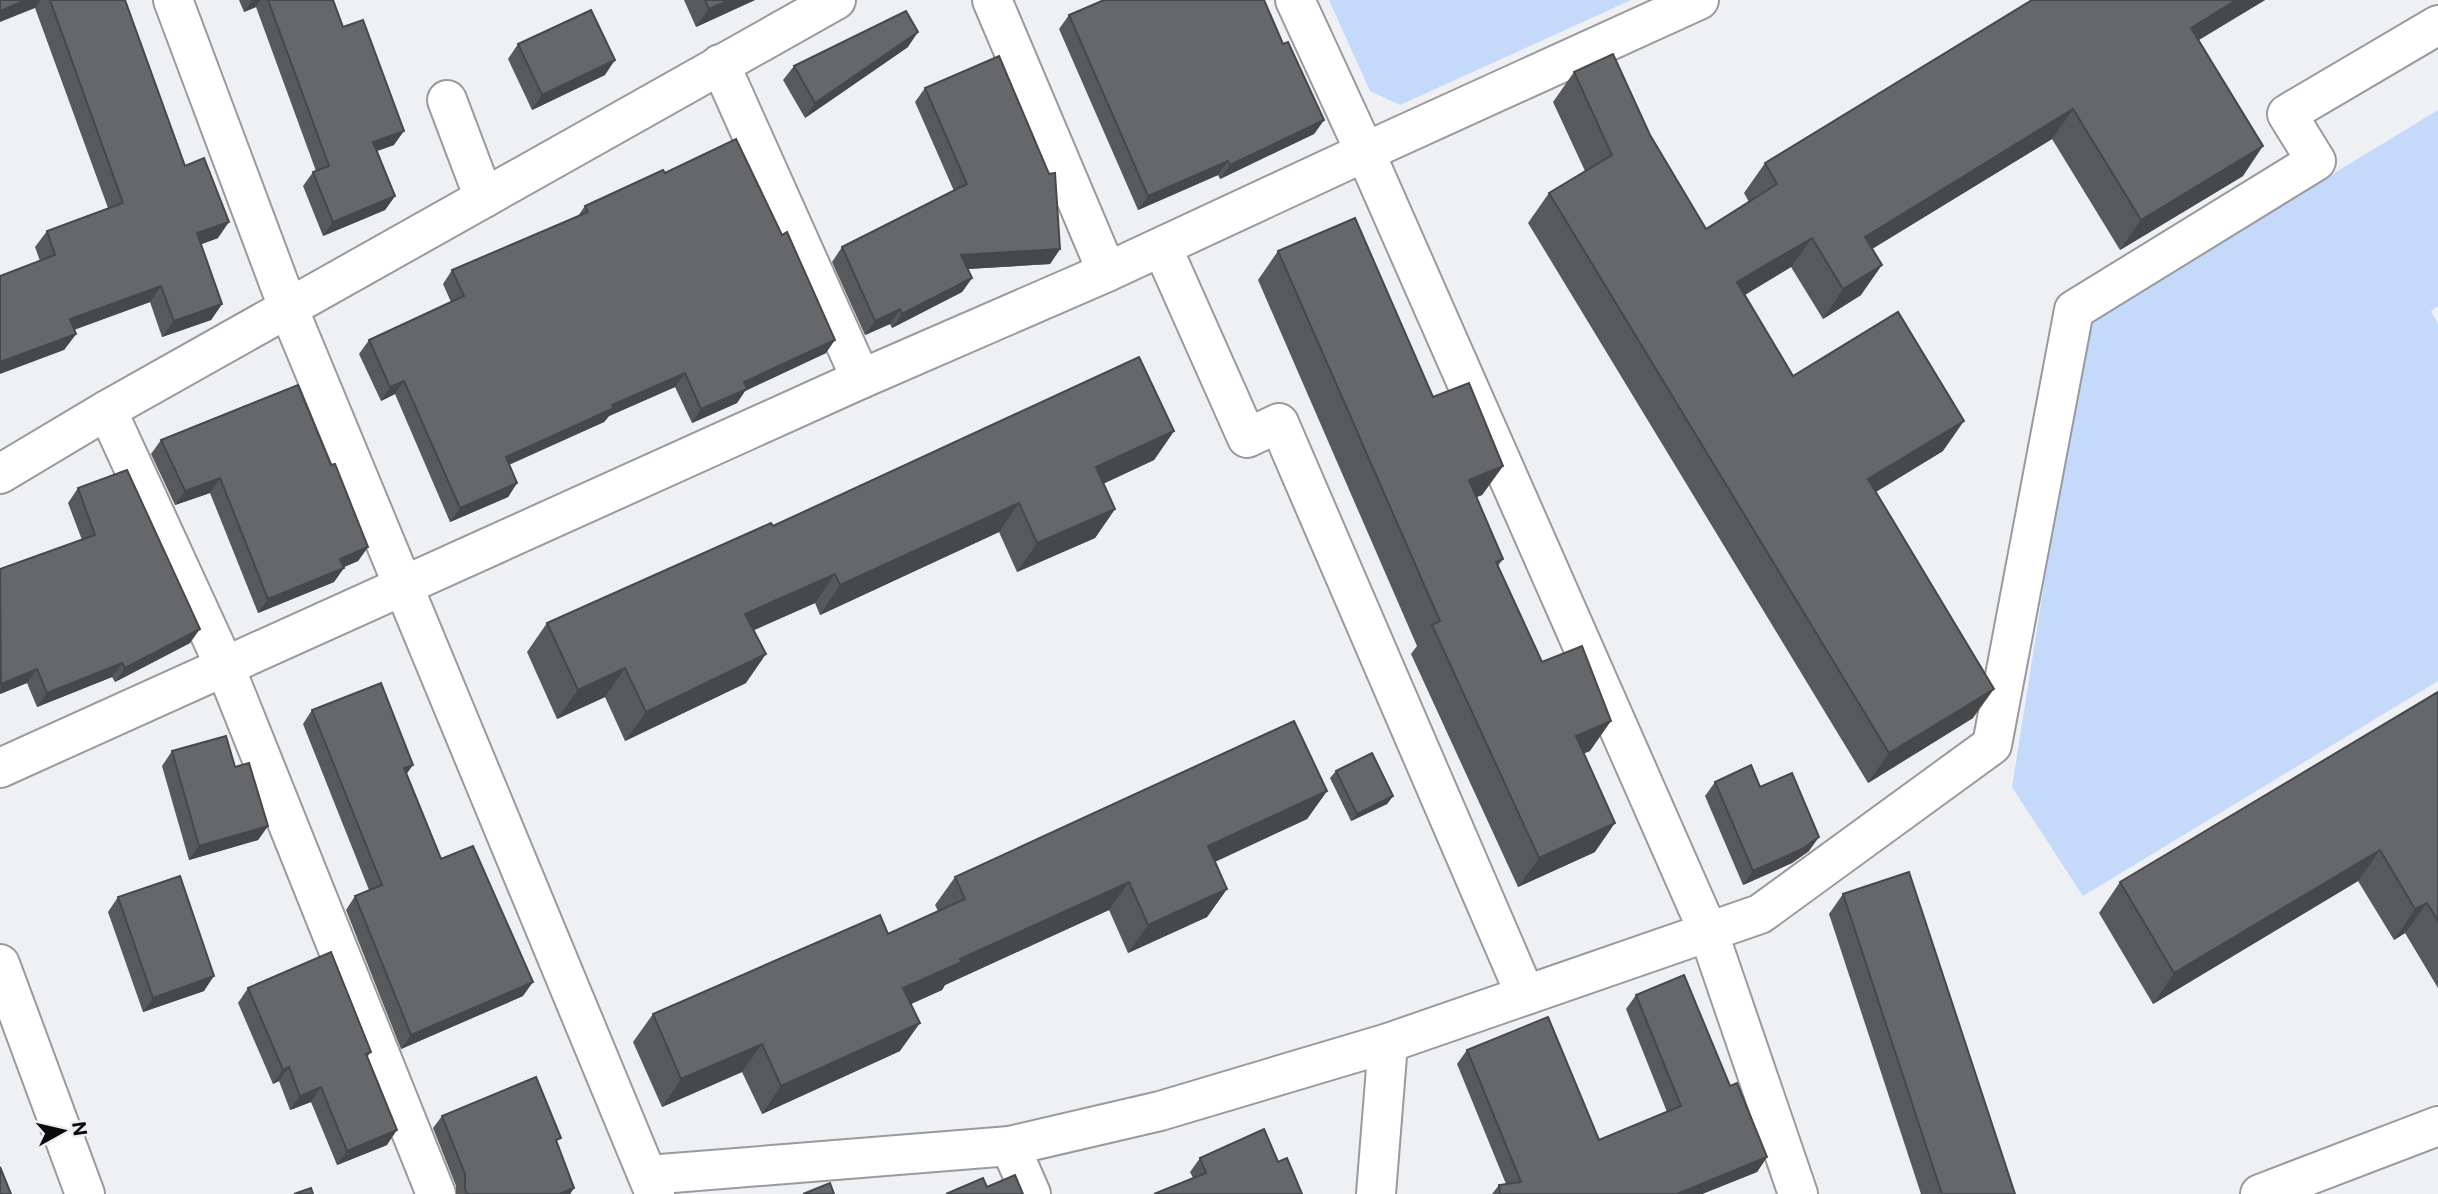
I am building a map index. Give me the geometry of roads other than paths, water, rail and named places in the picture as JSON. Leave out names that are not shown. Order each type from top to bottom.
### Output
[{"type":"street","points":[[173,0],[289,310],[652,1185],[1010,1146],[1160,1111],[1388,1043],[1760,914],[1992,745],[2074,310],[2316,161],[2287,114],[2438,25]]},
{"type":"street","points":[[992,0],[1107,272]]},
{"type":"street","points":[[1295,0],[1365,152],[1708,931],[1798,1194]]},
{"type":"street","points":[[0,768],[861,379],[1107,272],[1699,0]]},
{"type":"street","points":[[0,474],[107,410],[289,310],[720,64],[816,5]]},
{"type":"street","points":[[720,64],[861,379]]},
{"type":"street","points":[[447,100],[484,198]]},
{"type":"street","points":[[1162,247],[1247,438],[1279,423],[1525,994]]},
{"type":"street","points":[[107,410],[225,667],[436,1194]]},
{"type":"street","points":[[4,986],[85,1194]]},
{"type":"street","points":[[1376,1194],[1388,1043]]},
{"type":"street","points":[[2260,1194],[2438,1126]]},
{"type":"street","points":[[1010,1146],[1031,1194]]}]
